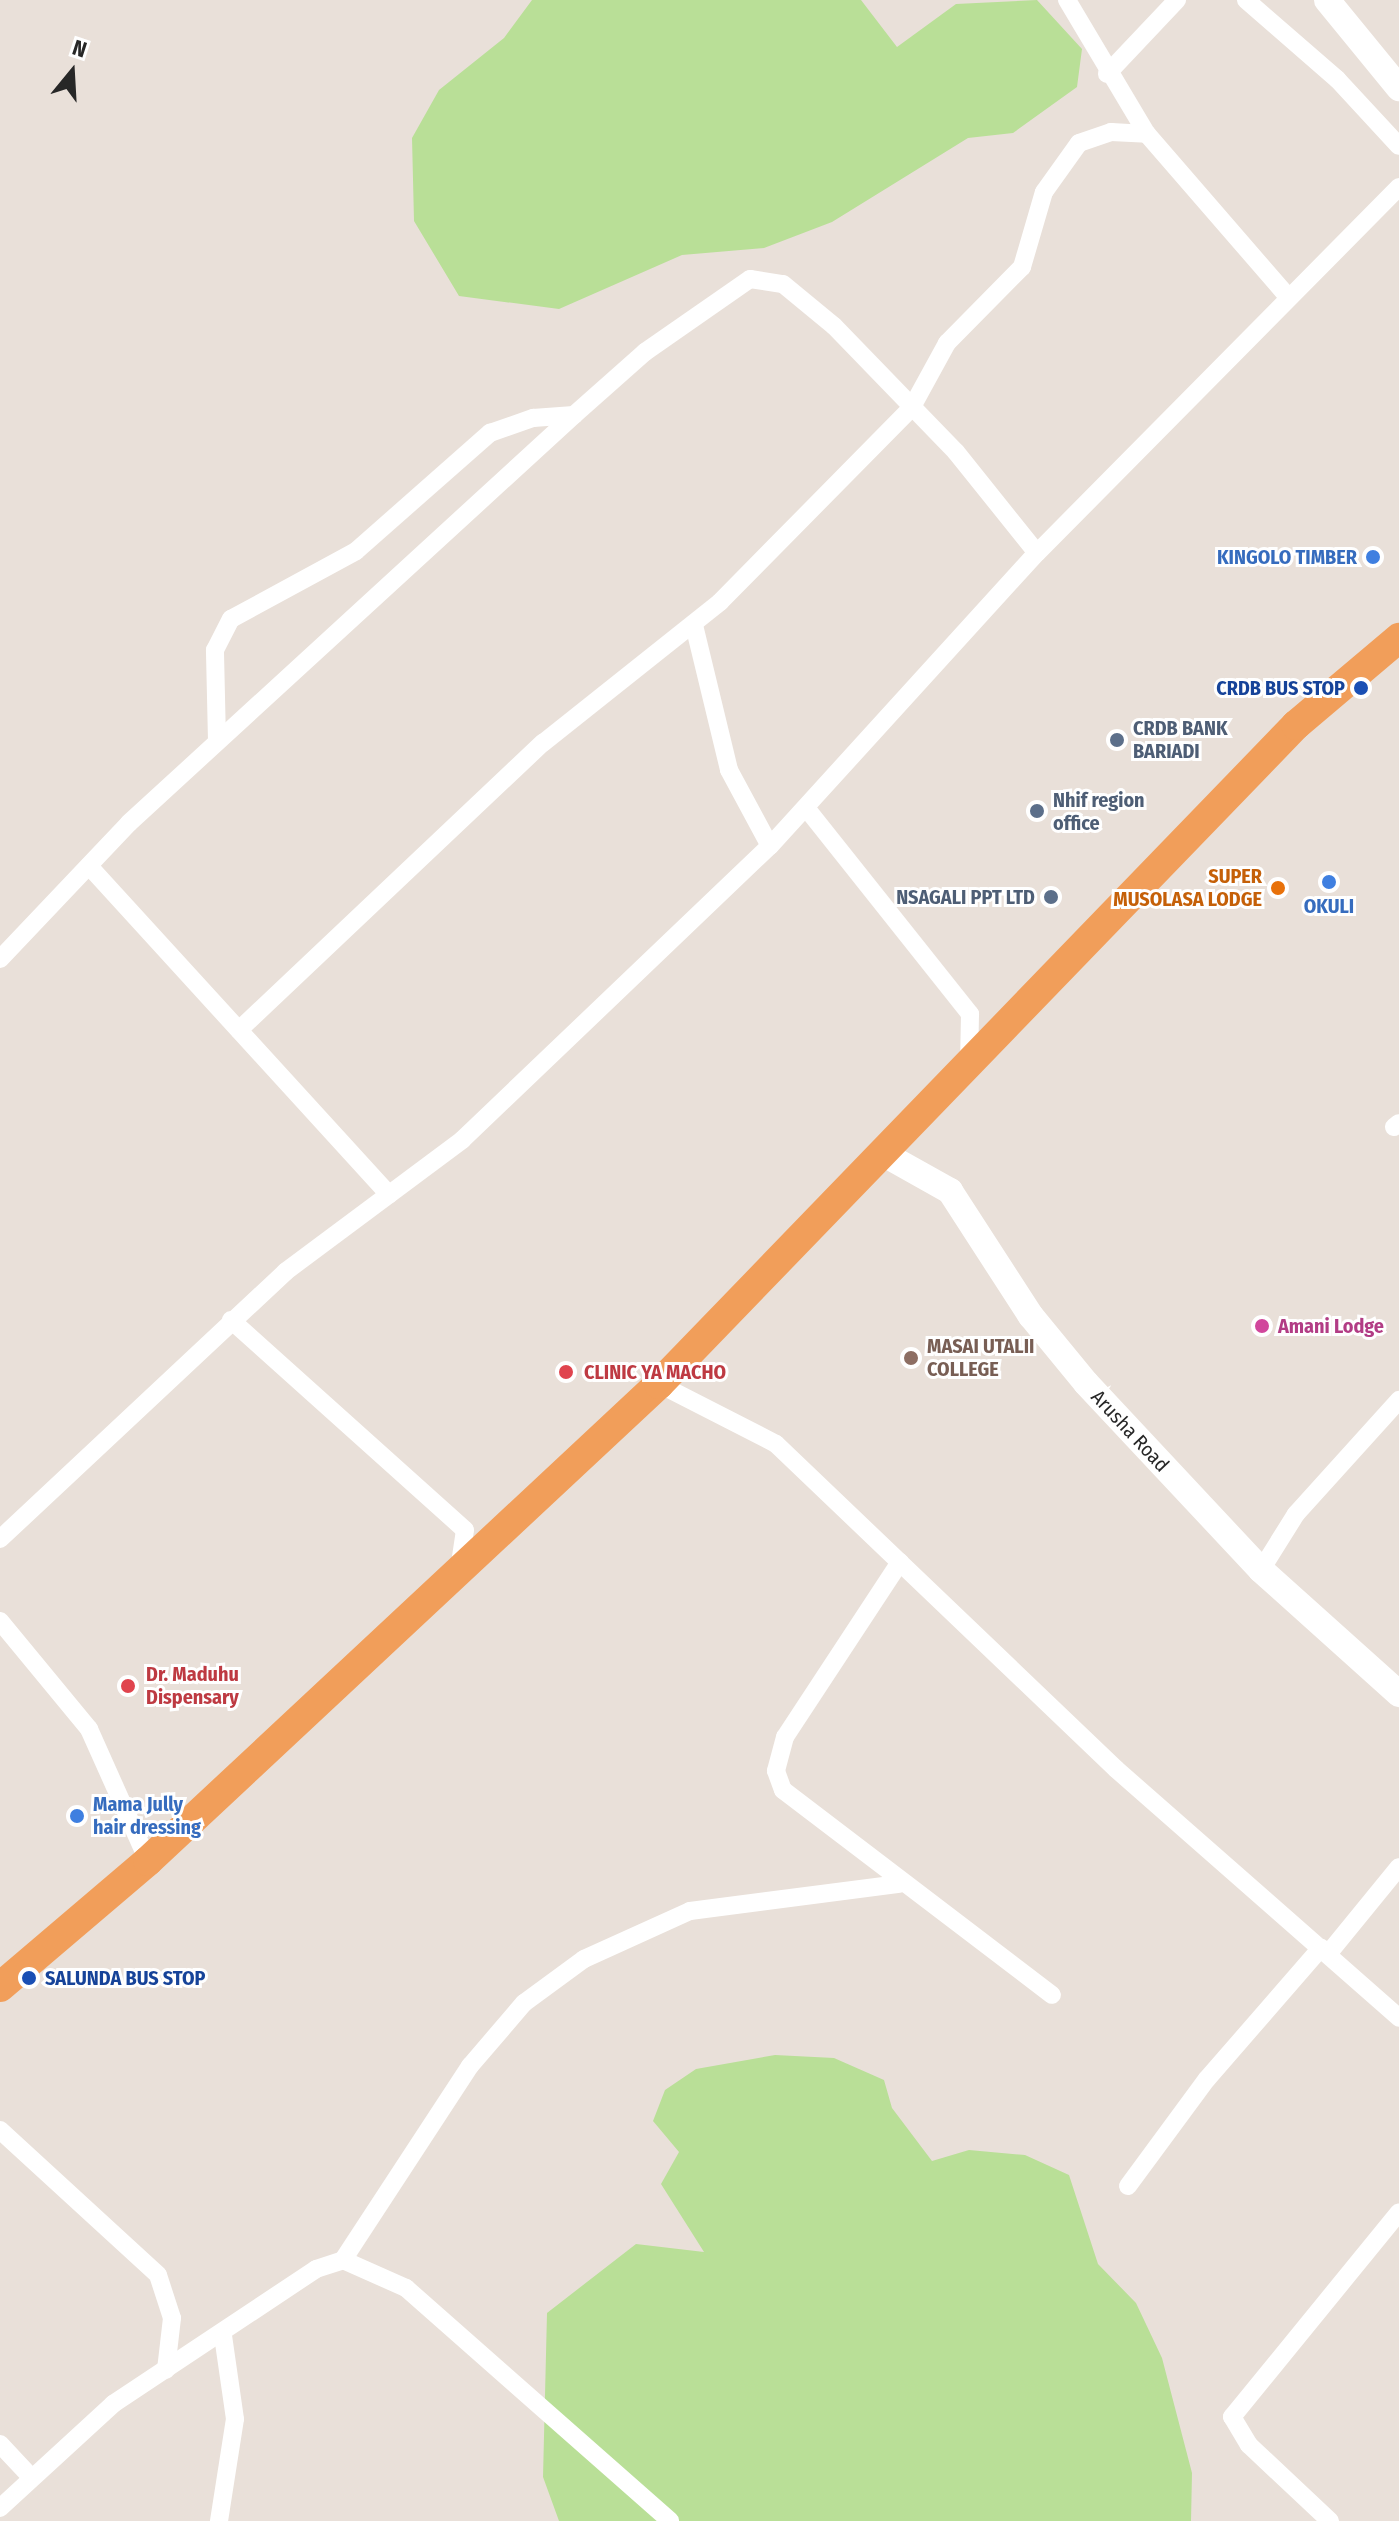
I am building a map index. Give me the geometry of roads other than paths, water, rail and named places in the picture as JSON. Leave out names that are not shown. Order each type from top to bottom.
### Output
[{"type":"highway","points":[[0,1987],[148,1861],[659,1384],[969,1067],[1296,725],[1399,638]]},
{"type":"main road","points":[[1327,0],[1399,88]]},
{"type":"main road","name":"Arusha Road","points":[[884,1154],[950,1191],[1031,1316],[1086,1383],[1261,1570],[1399,1694]]},
{"type":"street","points":[[1067,0],[1107,74],[1147,134],[1288,297]]},
{"type":"street","points":[[1107,74],[1177,0]]},
{"type":"street","points":[[1246,0],[1337,79],[1399,146]]},
{"type":"street","points":[[239,1030],[543,743],[694,625],[912,407],[947,343],[1022,267],[1058,164],[1092,136],[1147,134]]},
{"type":"street","points":[[0,1539],[231,1320],[505,1100],[770,846],[807,809],[1037,553],[1399,187]]},
{"type":"street","points":[[0,959],[89,866],[217,741],[574,415],[657,343],[750,279],[783,284],[811,305],[912,407],[1037,553]]},
{"type":"street","points":[[217,741],[215,650],[231,619],[356,551],[490,433],[574,415]]},
{"type":"street","points":[[694,625],[729,770],[770,846]]},
{"type":"street","points":[[807,809],[970,1014],[969,1067]]},
{"type":"street","points":[[89,866],[389,1195]]},
{"type":"street","points":[[231,1320],[465,1530],[458,1573]]},
{"type":"street","points":[[659,1384],[776,1444],[1116,1769],[1399,2018]]},
{"type":"street","points":[[1261,1570],[1296,1514],[1399,1400]]},
{"type":"street","points":[[900,1562],[798,1715],[776,1771],[783,1790],[899,1884],[1052,1995]]},
{"type":"street","points":[[0,1621],[89,1729],[148,1861]]},
{"type":"street","points":[[1128,2186],[1207,2079],[1399,1867]]},
{"type":"street","points":[[0,2508],[29,2475],[166,2370],[223,2336],[316,2269],[343,2260],[470,2066],[524,2003],[584,1959],[690,1911],[899,1884]]},
{"type":"street","points":[[0,2130],[158,2275],[172,2318],[166,2370]]},
{"type":"street","points":[[1330,2521],[1249,2445],[1232,2417],[1399,2212]]},
{"type":"street","points":[[343,2260],[406,2288],[670,2521]]},
{"type":"street","points":[[219,2521],[235,2419],[223,2336]]},
{"type":"street","points":[[0,2444],[29,2475]]},
{"type":"place","name":"KINGOLO TIMBER","points":[[1373,557]]},
{"type":"place","name":"CRDB BUS STOP","points":[[1361,688]]},
{"type":"place","name":"CRDB BANK BARIADI","points":[[1117,740]]},
{"type":"place","name":"Nhif region office","points":[[1037,811]]},
{"type":"place","name":"OKULI","points":[[1329,882]]},
{"type":"place","name":"SUPER MUSOLASA LODGE","points":[[1278,888]]},
{"type":"place","name":"NSAGALI PPT LTD","points":[[1051,897]]},
{"type":"place","name":"Amani Lodge","points":[[1262,1326]]},
{"type":"place","name":"MASAI UTALII COLLEGE","points":[[911,1358]]},
{"type":"place","name":"CLINIC YA MACHO","points":[[566,1372]]},
{"type":"place","name":"Dr. Maduhu Dispensary","points":[[128,1686]]},
{"type":"place","name":"Mama Jully hair dressing","points":[[77,1816]]},
{"type":"place","name":"SALUNDA BUS STOP","points":[[29,1978]]}]
